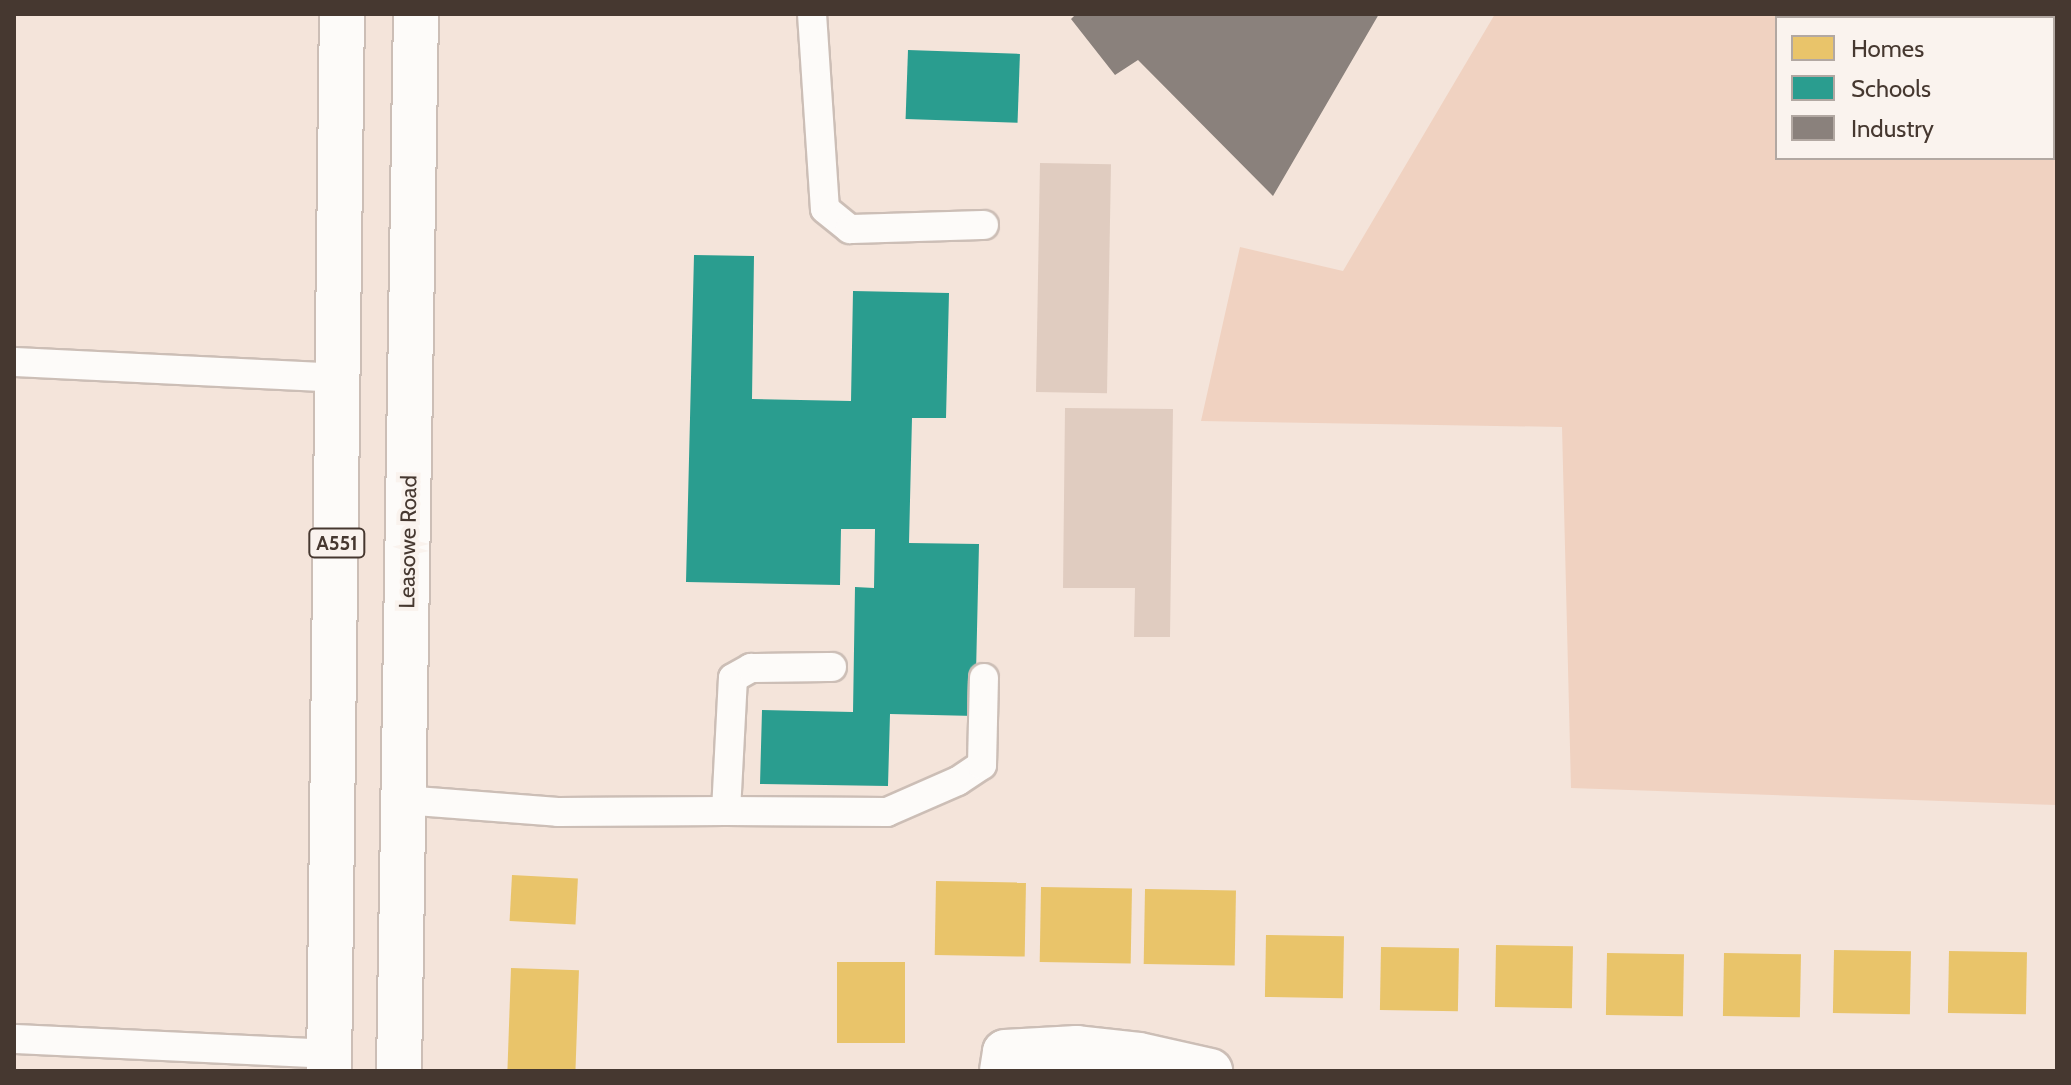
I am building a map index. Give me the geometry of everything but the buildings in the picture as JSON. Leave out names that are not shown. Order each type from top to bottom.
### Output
[{"type":"main road","name":"A551","points":[[329,1062],[342,14]]},
{"type":"main road","name":"Leasowe Road","points":[[399,1071],[416,14]]},
{"type":"main road","points":[[1002,1071],[1005,1052],[1077,1048],[1139,1055],[1210,1071]]},
{"type":"lane","points":[[812,14],[825,209],[850,229],[984,225]]},
{"type":"lane","points":[[14,362],[339,378]]},
{"type":"lane","points":[[726,811],[733,678],[751,668],[832,667]]},
{"type":"lane","points":[[403,800],[558,812],[887,812],[958,781],[982,765],[984,678]]},
{"type":"lane","points":[[14,1039],[329,1062]]},
{"type":"shaded area","points":[[1495,14],[2057,14],[2057,805],[1571,788],[1562,427],[1201,421],[1240,247],[1343,271]]}]
